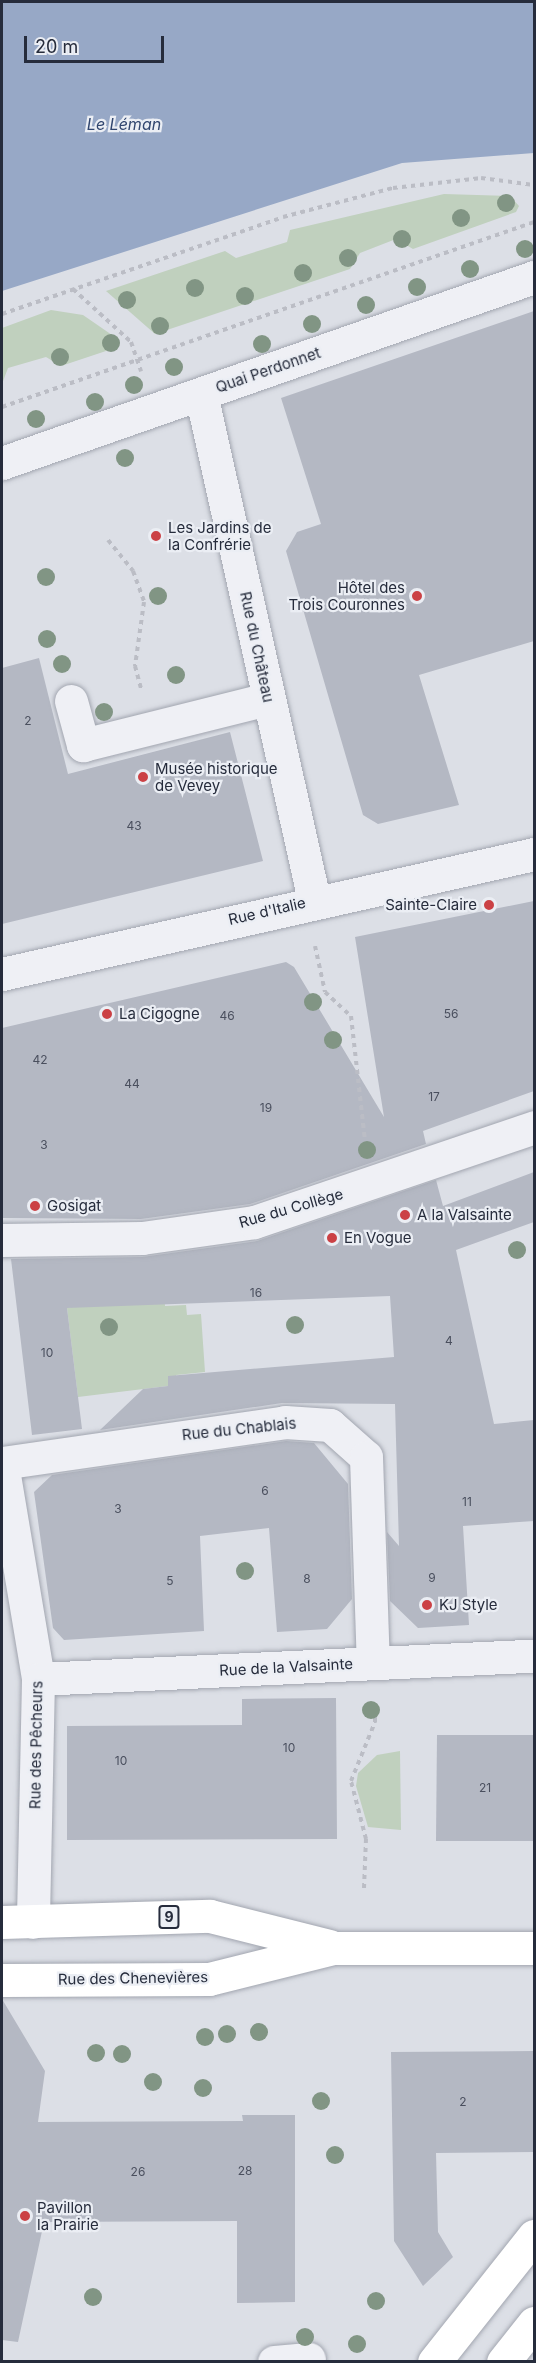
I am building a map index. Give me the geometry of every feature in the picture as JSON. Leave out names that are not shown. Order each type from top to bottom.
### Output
[{"type":"main road","name":"Rue des Chenevières","points":[[17,1922],[210,1916],[333,1948],[532,1951]]},
{"type":"main road","name":"Rue des Chenevières","points":[[2,1980],[209,1979],[333,1948]]},
{"type":"main road","points":[[434,2361],[534,2236]]},
{"type":"main road","points":[[503,2361],[534,2323]]},
{"type":"street","name":"Quai Perdonnet","points":[[2,463],[534,277]]},
{"type":"street","name":"Rue du Château","points":[[201,394],[314,900]]},
{"type":"street","points":[[71,701],[83,745],[268,699]]},
{"type":"street","name":"Rue d'Italie","points":[[2,974],[314,900],[534,854]]},
{"type":"street","name":"Rue du Collège","points":[[2,1240],[198,1231],[254,1222],[375,1183],[534,1127]]},
{"type":"street","name":"Rue du Chablais","points":[[2,1463],[261,1425],[330,1425],[366,1457],[374,1676]]},
{"type":"street","name":"Rue des Pêcheurs","points":[[2,1463],[38,1679],[17,1922]]},
{"type":"street","name":"Rue de la Valsainte","points":[[38,1679],[374,1676],[534,1656]]},
{"type":"street","points":[[274,2361],[309,2359]]},
{"type":"path","points":[[2,314],[283,217],[393,188],[481,178],[534,185]]},
{"type":"path","points":[[2,407],[138,363],[534,222]]},
{"type":"path","points":[[72,288],[131,342],[154,411]]},
{"type":"path","points":[[108,540],[133,571],[144,602],[135,666],[151,728]]},
{"type":"path","points":[[314,941],[325,992],[351,1016],[357,1112],[375,1183]]},
{"type":"path","points":[[364,1888],[366,1839],[351,1781],[375,1722],[374,1676]]},
{"type":"green space","points":[[444,194],[510,196],[519,206],[516,212],[413,249],[396,239],[360,253],[350,269],[155,334],[106,291],[225,251],[236,258],[287,242],[290,230]]},
{"type":"green space","points":[[51,310],[83,315],[112,335],[116,341],[112,349],[61,366],[46,357],[8,368],[2,384],[2,328]]},
{"type":"green space","points":[[164,1286],[165,1306],[186,1305],[187,1315],[201,1314],[205,1372],[176,1375],[176,1385],[78,1397],[67,1308]]},
{"type":"green space","points":[[400,1751],[401,1830],[368,1827],[356,1786],[358,1773],[377,1755]]},
{"type":"water","name":"Le Léman","points":[[2,2],[534,2],[534,153],[402,163],[2,291]]},
{"type":"building","name":"Hôtel des Trois Couronnes","points":[[534,311],[534,641],[419,675],[459,805],[378,824],[363,815],[286,551],[297,532],[321,524],[281,398]]},
{"type":"building","points":[[39,658],[68,774],[230,732],[263,861],[2,924],[2,668]]},
{"type":"building","points":[[534,901],[534,1091],[423,1131],[426,1144],[250,1204],[141,1219],[2,1218],[2,1028],[286,962],[294,967],[384,1117],[355,937]]},
{"type":"building","points":[[534,1172],[534,1222],[456,1250],[494,1424],[534,1420],[534,1521],[463,1526],[469,1625],[418,1628],[390,1601],[387,1532],[399,1546],[395,1404],[282,1403],[100,1430],[143,1389],[168,1386],[168,1376],[394,1357],[390,1296],[67,1308],[82,1429],[32,1435],[11,1259],[142,1257],[257,1241],[436,1180],[443,1206]]},
{"type":"building","points":[[286,1441],[314,1443],[348,1484],[352,1599],[327,1629],[277,1632],[269,1528],[200,1536],[204,1631],[64,1640],[53,1628],[34,1492],[52,1475]]},
{"type":"building","points":[[336,1698],[337,1839],[67,1840],[67,1726],[242,1725],[242,1699]]},
{"type":"building","points":[[437,1735],[534,1735],[534,1841],[436,1841]]},
{"type":"building","points":[[2,1999],[45,2071],[38,2122],[243,2121],[242,2115],[295,2115],[295,2302],[237,2303],[237,2221],[44,2222],[18,2342],[2,2340]]},
{"type":"building","points":[[534,2051],[534,2152],[436,2153],[438,2232],[453,2257],[423,2286],[394,2241],[391,2052]]},
{"type":"place","name":"Les Jardins de la Confrérie","points":[[156,536]]},
{"type":"place","name":"Hôtel des Trois Couronnes","points":[[417,596]]},
{"type":"place","name":"Musée historique de Vevey","points":[[143,777]]},
{"type":"place","name":"Sainte-Claire","points":[[489,905]]},
{"type":"place","name":"La Cigogne","points":[[107,1014]]},
{"type":"place","name":"Gosigat","points":[[35,1206]]},
{"type":"place","name":"A la Valsainte","points":[[405,1215]]},
{"type":"place","name":"En Vogue","points":[[332,1238]]},
{"type":"place","name":"KJ Style","points":[[427,1605]]},
{"type":"place","name":"Pavillon la Prairie","points":[[25,2216]]}]
